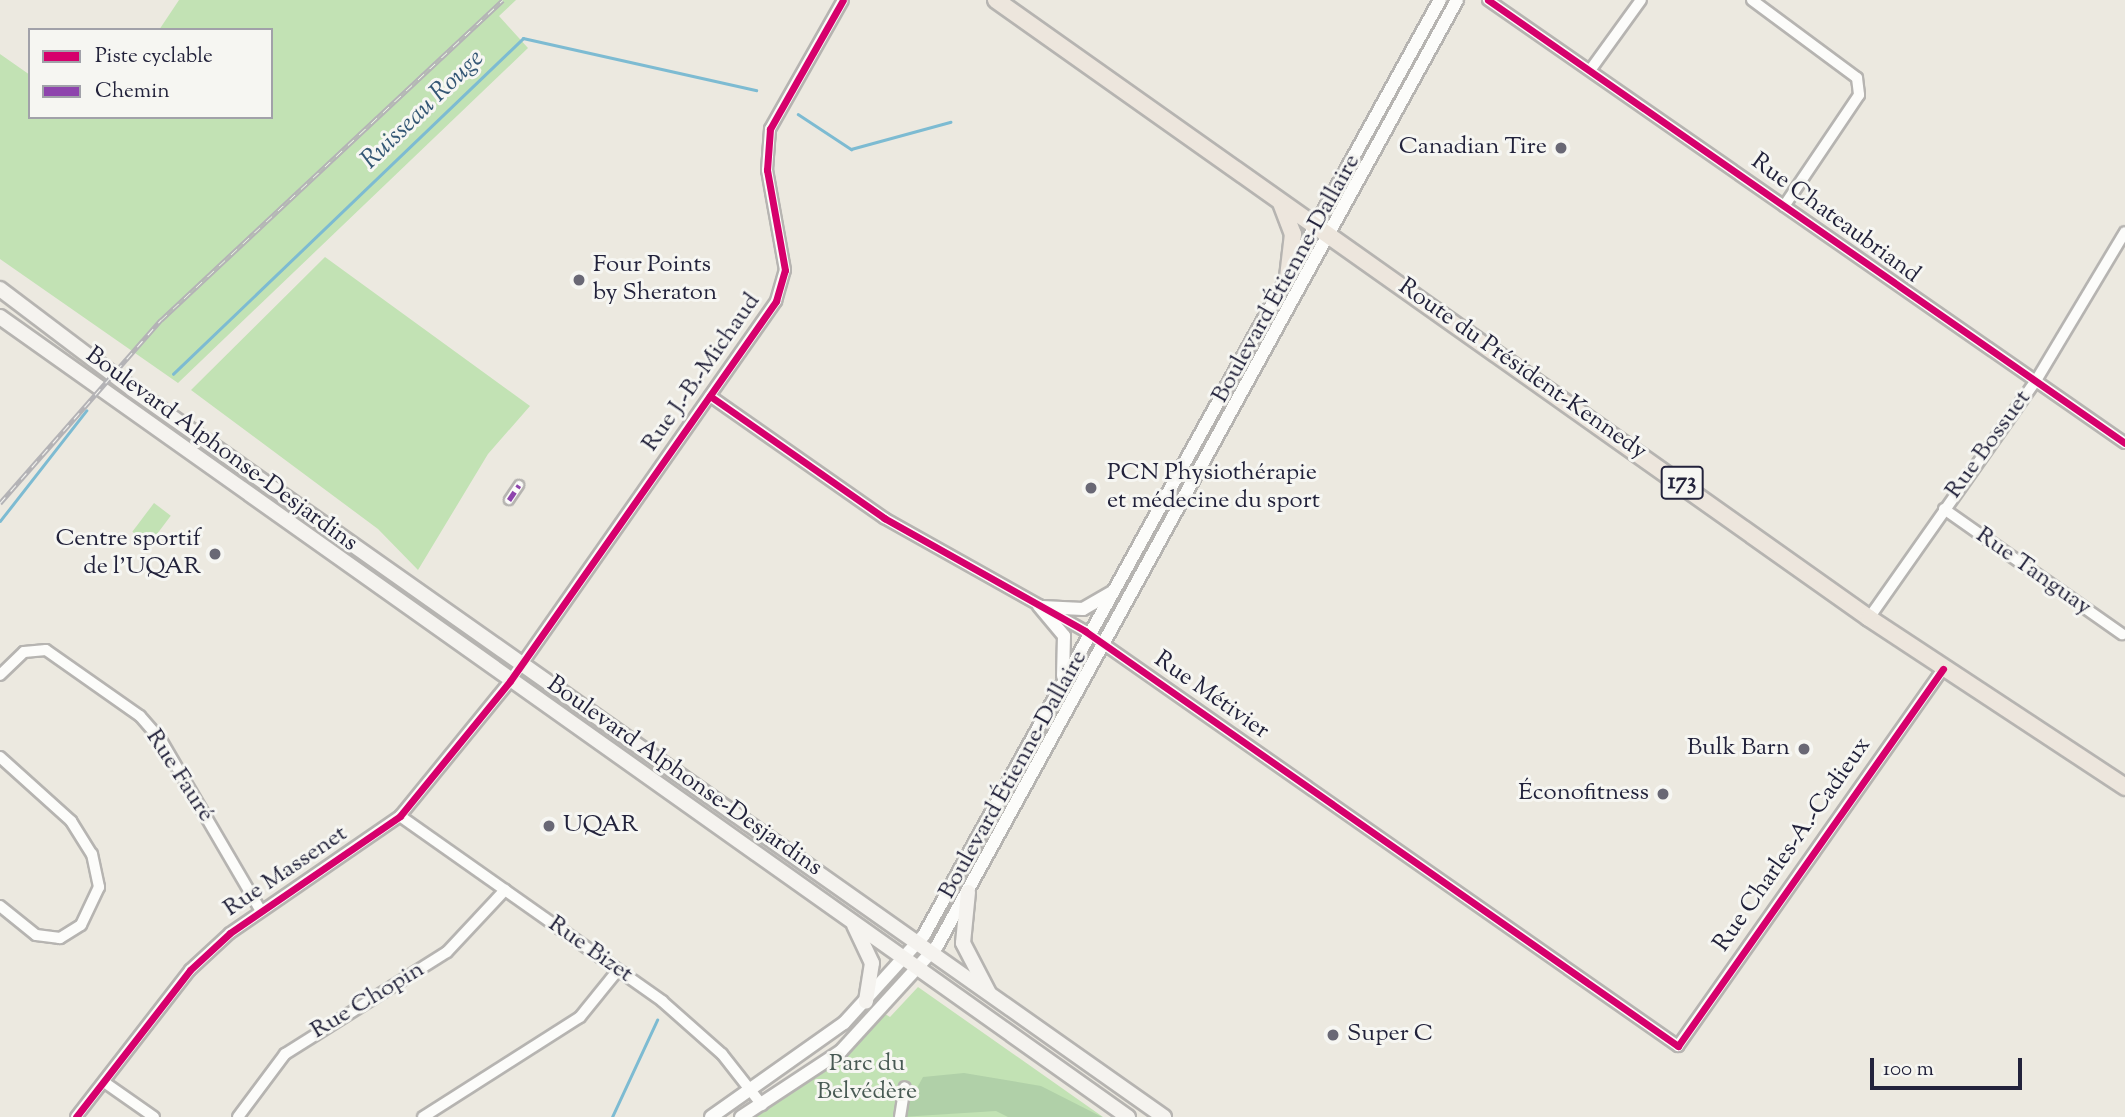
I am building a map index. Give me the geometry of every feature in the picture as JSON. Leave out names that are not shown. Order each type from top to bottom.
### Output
[{"type":"main road","name":"Route du Président-Kennedy","points":[[996,0],[1869,618],[2121,786],[2125,801]]},
{"type":"main road","points":[[1280,201],[1293,234],[1288,277]]},
{"type":"main road","name":"Boulevard Alphonse-Desjardins","points":[[0,289],[993,1000],[1164,1117]]},
{"type":"main road","name":"Boulevard Alphonse-Desjardins","points":[[0,317],[1128,1117]]},
{"type":"main road","points":[[968,892],[963,943],[993,1000]]},
{"type":"main road","points":[[846,916],[873,963],[866,1002]]},
{"type":"street","name":"Rue J.-B.-Michaud","points":[[522,664],[710,396],[783,284],[767,170],[771,129],[843,0]]},
{"type":"street","name":"Boulevard Étienne-Dallaire","points":[[741,1117],[841,1051],[931,955],[1106,647],[1440,0]]},
{"type":"street","name":"Boulevard Étienne-Dallaire","points":[[711,1117],[866,1002],[918,944],[1288,277],[1321,230],[1457,0]]},
{"type":"street","name":"Rue Chateaubriand","points":[[1489,0],[2037,379],[2125,443]]},
{"type":"street","points":[[1591,69],[1641,0]]},
{"type":"street","points":[[1752,0],[1857,78],[1859,95],[1784,206]]},
{"type":"street","name":"Rue Bossuet","points":[[1869,618],[2037,379],[2125,232]]},
{"type":"street","name":"Rue Métivier","points":[[710,396],[884,518],[1091,636],[1678,1046]]},
{"type":"street","points":[[509,500],[519,485]]},
{"type":"street","name":"Rue Tanguay","points":[[1944,509],[2122,634]]},
{"type":"street","points":[[1040,606],[1083,609],[1118,587]]},
{"type":"street","points":[[1040,606],[1066,644],[1058,695]]},
{"type":"street","name":"Rue Fauré","points":[[0,675],[24,652],[46,650],[140,716],[161,740],[261,911]]},
{"type":"street","name":"Rue Massenet","points":[[76,1117],[190,970],[261,911],[400,816],[522,664]]},
{"type":"street","name":"Rue Charles-A.-Cadieux","points":[[1678,1046],[1943,669]]},
{"type":"street","points":[[0,757],[71,821],[95,863],[99,887],[81,925],[60,938],[36,935],[0,906]]},
{"type":"street","name":"Rue Bizet","points":[[400,816],[618,970],[715,1047],[762,1105]]},
{"type":"street","name":"Rue Chopin","points":[[238,1117],[285,1054],[447,951],[505,890]]},
{"type":"street","points":[[423,1117],[580,1017],[618,970]]},
{"type":"street","points":[[104,1082],[154,1117]]},
{"type":"street","points":[[900,1117],[905,1087]]},
{"type":"green space","points":[[179,0],[516,0],[499,16],[528,48],[178,383],[0,259],[0,54],[28,74],[28,119],[273,119],[273,28],[160,28]]},
{"type":"green space","points":[[325,257],[530,406],[488,454],[418,570],[378,529],[191,390]]},
{"type":"green space","points":[[154,503],[171,516],[149,544],[132,532]]},
{"type":"green space","name":"Parc du Belvédère","points":[[918,987],[1103,1117],[741,1117],[882,1012],[890,1017]]},
{"type":"green space","points":[[964,1073],[1041,1086],[1102,1117],[1008,1117],[996,1111],[901,1117],[923,1077]]},
{"type":"waterway","name":"Ruisseau Rouge","points":[[173,374],[523,38],[756,90]]},
{"type":"waterway","name":"Ruisseau Rouge","points":[[798,114],[851,149],[950,122]]},
{"type":"waterway","name":"Ruisseau Rouge","points":[[0,521],[86,411]]},
{"type":"waterway","points":[[612,1117],[657,1020]]},
{"type":"railway","points":[[0,503],[161,320],[503,0]]},
{"type":"marked path","points":[[509,500],[519,485]]},
{"type":"cycle path","points":[[76,1117],[190,970],[230,933],[400,816],[510,681],[776,301],[785,270],[767,170],[770,129],[843,0]]},
{"type":"cycle path","points":[[1488,0],[2125,443]]},
{"type":"cycle path","points":[[710,396],[884,518],[1085,631],[1678,1046],[1943,669]]},
{"type":"place","name":"Canadian Tire","points":[[1561,148]]},
{"type":"place","name":"Four Points by Sheraton","points":[[579,280]]},
{"type":"place","name":"PCN Physiothérapie et médecine du sport","points":[[1091,488]]},
{"type":"place","name":"Centre sportif de l'UQAR","points":[[215,554]]},
{"type":"place","name":"Bulk Barn","points":[[1804,749]]},
{"type":"place","name":"Éconofitness","points":[[1663,794]]},
{"type":"place","name":"UQAR","points":[[549,826]]},
{"type":"place","name":"Super C","points":[[1333,1035]]}]
